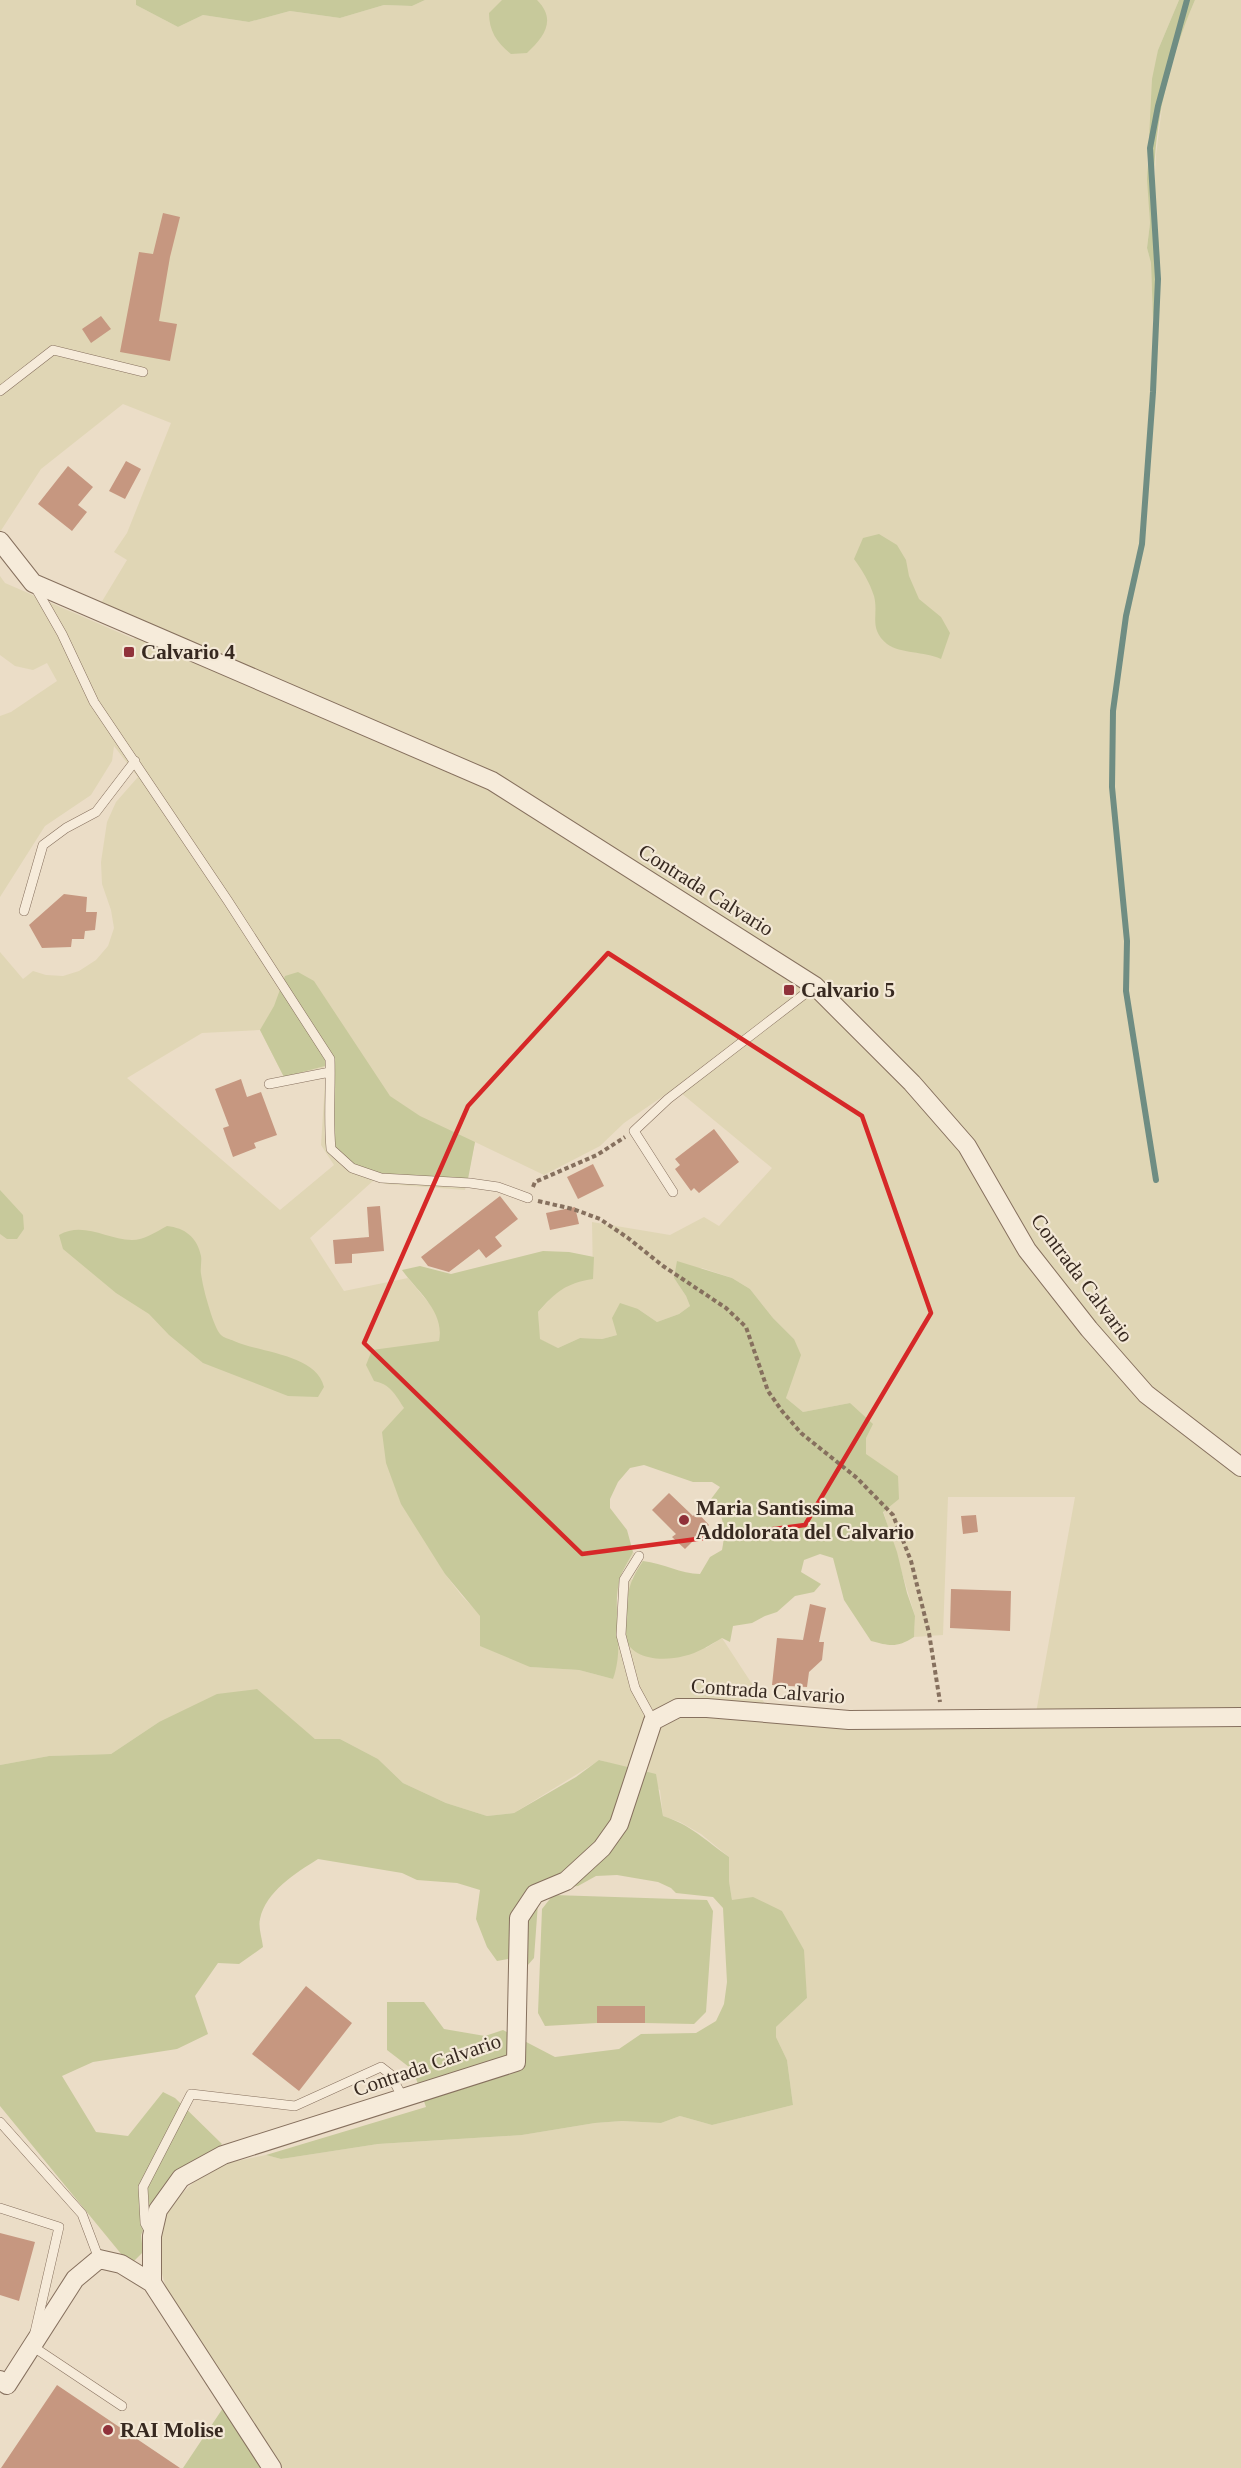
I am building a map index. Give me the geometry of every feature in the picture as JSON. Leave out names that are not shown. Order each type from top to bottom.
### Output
[{"type":"street","name":"Contrada Calvario","points":[[0,541],[33,583],[492,781],[815,986],[912,1083],[967,1146],[1027,1250],[1089,1329],[1138,1385],[1146,1394],[1241,1467]]},
{"type":"street","name":"Contrada Calvario","points":[[152,2283],[152,2236],[158,2210],[181,2178],[223,2155],[516,2062],[519,1918],[535,1894],[566,1881],[602,1848],[619,1824],[653,1721],[678,1708],[707,1708],[849,1720],[1241,1717]]},
{"type":"street","points":[[2,2387],[32,2347],[75,2279],[99,2259],[121,2264],[152,2283],[272,2468]]},
{"type":"lane","points":[[0,391],[53,350],[142,372]]},
{"type":"lane","points":[[33,583],[62,634],[94,702],[330,1059],[327,1118],[331,1149],[352,1168],[381,1178],[470,1183],[498,1187],[528,1198]]},
{"type":"lane","points":[[24,911],[43,845],[66,828],[96,812],[135,761]]},
{"type":"lane","points":[[673,1192],[634,1131],[668,1099],[815,986]]},
{"type":"lane","points":[[269,1084],[330,1072]]},
{"type":"lane","points":[[639,1556],[624,1580],[621,1635],[635,1688],[653,1721]]},
{"type":"lane","points":[[152,2236],[145,2223],[143,2187],[191,2094],[296,2106],[381,2067],[390,2074],[403,2098]]},
{"type":"lane","points":[[0,2122],[82,2214],[99,2259]]},
{"type":"lane","points":[[0,2208],[59,2227],[32,2347],[122,2406]]},
{"type":"path","points":[[634,1131],[597,1155],[535,1182],[528,1198],[573,1209],[600,1219],[663,1266],[726,1308],[746,1327],[768,1391],[782,1411],[801,1432],[879,1497],[893,1515],[904,1538],[918,1589],[929,1633],[938,1696],[946,1719]]},
{"type":"highlighted area","points":[[608,953],[862,1116],[931,1313],[805,1525],[582,1554],[364,1343],[468,1106]]},
{"type":"shaded area","points":[[0,0],[136,0],[136,5],[178,27],[203,15],[249,22],[290,11],[340,18],[384,5],[412,6],[425,0],[1179,0],[1158,50],[1147,164],[1150,223],[1147,248],[1151,263],[1153,316],[1159,274],[1154,193],[1164,91],[1182,31],[1195,0],[1241,0],[1241,2468],[282,2468],[210,2355],[168,2295],[160,2266],[162,2233],[169,2206],[194,2182],[228,2163],[266,2155],[281,2159],[378,2144],[522,2135],[595,2123],[622,2121],[661,2123],[680,2116],[712,2125],[793,2105],[787,2060],[776,2037],[776,2027],[807,1998],[805,1977],[791,1929],[782,1911],[732,1900],[729,1857],[701,1834],[680,1822],[663,1816],[660,1790],[629,1769],[600,1760],[514,1813],[487,1816],[446,1803],[403,1783],[378,1759],[340,1739],[315,1739],[295,1724],[159,1722],[111,1754],[49,1756],[0,1765],[0,952],[23,979],[33,971],[46,975],[63,976],[79,971],[96,960],[108,946],[114,928],[111,910],[102,884],[101,862],[107,822],[116,802],[138,777],[114,746],[112,761],[91,795],[45,826],[0,897],[0,716],[11,712],[57,681],[47,663],[33,670],[15,666],[0,655],[0,576],[5,583],[134,639],[139,628],[98,608],[127,560],[114,552],[127,533],[171,423],[123,404],[41,469],[0,532]],"holes":[[[260,1030],[284,1077],[326,1067],[321,1145],[334,1165],[280,1210],[127,1078],[202,1033]],[[675,1088],[772,1168],[719,1226],[704,1217],[670,1235],[592,1222],[593,1278],[575,1281],[556,1293],[538,1312],[539,1339],[558,1348],[580,1338],[602,1339],[617,1335],[638,1309],[657,1322],[679,1314],[690,1306],[674,1278],[702,1268],[732,1278],[750,1289],[773,1318],[794,1339],[791,1379],[786,1398],[803,1412],[850,1403],[866,1438],[866,1454],[915,1616],[914,1637],[943,1635],[948,1497],[1075,1497],[1034,1724],[771,1713],[722,1638],[706,1648],[631,1579],[643,1561],[633,1552],[619,1581],[618,1635],[613,1679],[579,1670],[530,1667],[462,1596],[445,1574],[427,1542],[404,1408],[393,1390],[384,1383],[409,1347],[439,1342],[442,1329],[437,1313],[408,1278],[344,1291],[310,1238],[374,1180],[386,1184],[465,1190],[475,1142],[544,1175],[600,1146],[624,1123]]]},
{"type":"green space","points":[[136,0],[425,0],[412,6],[384,5],[340,18],[290,11],[249,22],[203,15],[178,27],[136,5]]},
{"type":"green space","points":[[502,0],[537,0],[543,7],[547,21],[546,28],[539,41],[527,53],[511,54],[492,31],[489,13]]},
{"type":"green space","points":[[1179,0],[1195,0],[1170,70],[1156,143],[1154,192],[1159,264],[1153,320],[1151,263],[1147,248],[1150,223],[1147,179],[1152,79],[1158,50]]},
{"type":"green space","points":[[879,534],[897,545],[906,560],[909,576],[919,599],[941,617],[950,633],[941,659],[893,647],[881,638],[878,632],[874,596],[866,577],[854,559],[863,538]]},
{"type":"green space","points":[[298,972],[314,981],[390,1096],[420,1116],[475,1142],[468,1179],[410,1178],[388,1175],[367,1170],[350,1162],[337,1151],[330,1125],[332,1064],[284,1077],[260,1030],[274,1006],[285,976]]},
{"type":"green space","points":[[0,1190],[23,1215],[24,1229],[17,1239],[7,1239],[0,1234]]},
{"type":"green space","points":[[167,1226],[185,1231],[197,1244],[201,1256],[201,1274],[205,1294],[221,1335],[245,1345],[286,1356],[310,1368],[319,1376],[324,1387],[318,1397],[288,1396],[203,1363],[169,1335],[149,1314],[116,1293],[63,1249],[59,1235],[68,1231],[86,1230],[136,1240]]},
{"type":"green space","points":[[543,1251],[569,1252],[594,1257],[593,1279],[568,1286],[550,1299],[538,1312],[540,1339],[558,1348],[580,1338],[602,1339],[617,1335],[612,1318],[620,1303],[638,1309],[657,1322],[679,1314],[690,1306],[674,1278],[677,1261],[732,1278],[750,1289],[773,1318],[794,1339],[801,1355],[786,1398],[803,1412],[850,1403],[873,1424],[866,1438],[866,1454],[898,1476],[899,1499],[883,1512],[915,1616],[914,1637],[893,1645],[871,1641],[844,1600],[833,1558],[820,1554],[804,1560],[801,1572],[821,1584],[814,1592],[795,1596],[777,1612],[752,1623],[733,1626],[730,1642],[722,1638],[694,1653],[675,1658],[646,1657],[638,1653],[626,1641],[624,1629],[630,1585],[643,1561],[700,1574],[710,1557],[722,1550],[724,1536],[719,1510],[711,1499],[720,1487],[712,1482],[693,1482],[644,1465],[630,1468],[618,1482],[610,1499],[610,1508],[627,1530],[633,1552],[623,1570],[617,1594],[618,1654],[613,1679],[579,1670],[530,1667],[480,1646],[480,1616],[445,1574],[401,1504],[386,1463],[382,1432],[404,1408],[388,1387],[374,1381],[366,1365],[372,1350],[439,1341],[440,1331],[434,1312],[402,1270],[420,1266],[451,1274]]},
{"type":"green space","points":[[257,1689],[315,1739],[340,1739],[378,1759],[403,1783],[446,1803],[487,1816],[514,1813],[576,1777],[599,1760],[656,1774],[663,1816],[690,1828],[729,1857],[732,1900],[753,1897],[782,1911],[804,1950],[807,1998],[776,2027],[776,2037],[787,2060],[793,2105],[712,2125],[680,2116],[661,2123],[622,2121],[595,2123],[522,2135],[378,2144],[281,2159],[266,2155],[426,2107],[413,2070],[387,2050],[387,2002],[424,2002],[444,2029],[485,2036],[503,2030],[555,2057],[619,2049],[641,2034],[696,2033],[716,2021],[724,2004],[727,1982],[723,1908],[713,1897],[676,1893],[658,1882],[617,1875],[596,1876],[578,1886],[550,1890],[538,1903],[534,1958],[527,1966],[508,1959],[497,1961],[487,1947],[476,1919],[480,1890],[457,1883],[417,1880],[402,1873],[318,1859],[300,1870],[268,1900],[260,1922],[263,1947],[239,1964],[218,1963],[195,1996],[208,2034],[177,2049],[93,2062],[62,2076],[96,2132],[128,2136],[163,2092],[175,2098],[222,2144],[154,2203],[141,2235],[143,2252],[133,2262],[122,2255],[0,2106],[0,1765],[49,1756],[111,1754],[159,1722],[217,1694]]},
{"type":"green space","points":[[553,1895],[707,1900],[713,1911],[706,2012],[694,2024],[645,2023],[645,2006],[598,2006],[597,2023],[545,2026],[538,2013],[542,1909]]},
{"type":"green space","points":[[223,2408],[262,2468],[183,2468]]},
{"type":"building","points":[[163,213],[180,217],[170,257],[159,321],[177,324],[170,361],[120,352],[139,252],[153,254]]},
{"type":"building","points":[[101,316],[111,329],[91,343],[82,329]]},
{"type":"building","points":[[126,461],[141,469],[125,499],[109,491]]},
{"type":"building","points":[[68,466],[93,487],[78,505],[87,512],[72,531],[38,504]]},
{"type":"building","points":[[64,894],[87,897],[86,912],[97,912],[95,930],[85,931],[84,939],[72,939],[71,947],[42,948],[29,925]]},
{"type":"building","points":[[241,1079],[247,1097],[261,1092],[277,1135],[254,1143],[256,1148],[233,1157],[223,1128],[229,1126],[215,1089]]},
{"type":"building","points":[[714,1129],[739,1162],[699,1193],[694,1188],[691,1191],[675,1169],[680,1165],[675,1159]]},
{"type":"building","points":[[593,1164],[604,1186],[578,1199],[567,1177]]},
{"type":"building","points":[[500,1196],[518,1219],[495,1237],[502,1246],[486,1258],[479,1249],[449,1272],[428,1266],[421,1257]]},
{"type":"building","points":[[380,1206],[384,1251],[352,1254],[352,1263],[335,1264],[333,1240],[369,1237],[367,1207]]},
{"type":"building","points":[[575,1207],[579,1224],[550,1230],[546,1213]]},
{"type":"building","name":"Maria Santissima Addolorata del Calvario","points":[[669,1493],[693,1516],[697,1512],[709,1525],[685,1549],[672,1537],[676,1534],[652,1510]]},
{"type":"building","points":[[976,1515],[978,1532],[963,1534],[961,1516]]},
{"type":"building","points":[[951,1589],[1011,1591],[1010,1631],[950,1628]]},
{"type":"building","points":[[810,1604],[826,1608],[819,1642],[824,1642],[822,1660],[809,1672],[807,1687],[772,1685],[777,1638],[803,1640]]},
{"type":"building","points":[[306,1986],[352,2023],[299,2091],[252,2054]]},
{"type":"building","points":[[597,2006],[645,2006],[645,2023],[597,2023]]},
{"type":"building","points":[[0,2233],[35,2242],[19,2301],[0,2295]]},
{"type":"building","points":[[57,2385],[180,2468],[1,2468]]},
{"type":"waterway","points":[[1156,1180],[1126,991],[1127,941],[1112,787],[1113,711],[1126,616],[1142,544],[1153,392],[1158,279],[1150,148],[1158,106],[1187,0]]},
{"type":"place","name":"Calvario 4","points":[[129,652]]},
{"type":"place","name":"Calvario 5","points":[[789,990]]},
{"type":"place","name":"Maria Santissima Addolorata del Calvario","points":[[684,1520]]},
{"type":"place","name":"RAI Molise","points":[[108,2430]]}]
